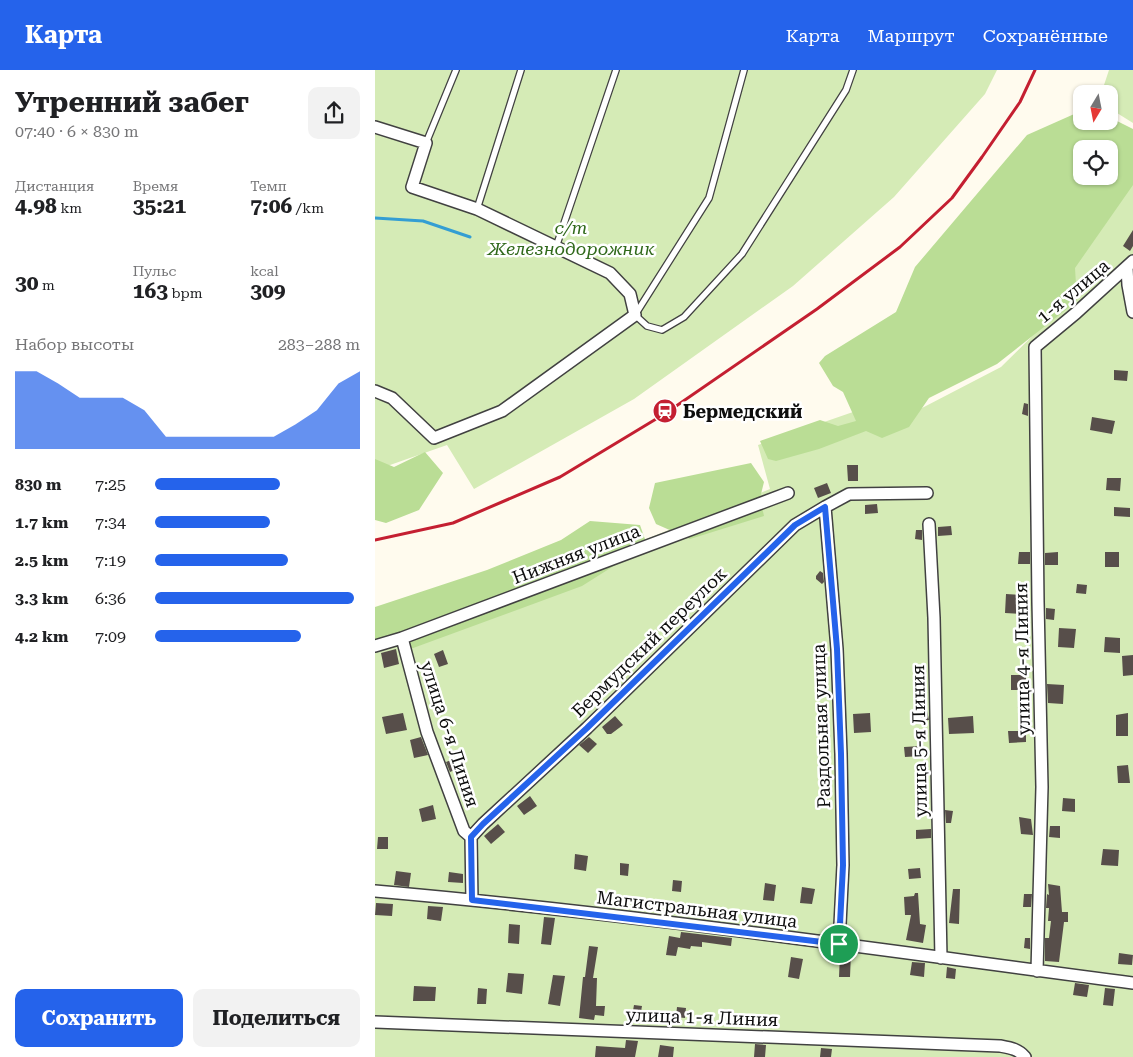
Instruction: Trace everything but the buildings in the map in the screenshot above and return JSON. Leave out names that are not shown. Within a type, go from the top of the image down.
[{"type":"street","points":[[375,127],[426,143],[412,187],[477,209],[610,273],[630,294],[635,315],[502,411],[434,438],[392,398],[375,391]]},
{"type":"street","points":[[1130,265],[1127,285],[1133,312]]},
{"type":"street","name":"1-я улица","points":[[1035,346],[1077,313],[1130,265]]},
{"type":"street","name":"улица 4-я Линия","points":[[1035,346],[1037,602],[1042,787],[1037,971]]},
{"type":"street","name":"Нижняя улица","points":[[375,646],[402,638],[788,492]]},
{"type":"street","name":"Бермудский переулок","points":[[471,837],[587,728],[795,525],[849,494],[927,493]]},
{"type":"street","name":"Раздольная улица","points":[[825,507],[837,649],[843,865],[839,944]]},
{"type":"street","name":"улица 5-я Линия","points":[[929,524],[934,618],[941,958]]},
{"type":"street","name":"улица 6-я Линия","points":[[402,638],[427,732],[464,831],[471,837]]},
{"type":"street","points":[[471,837],[472,900]]},
{"type":"street","name":"Магистральная улица","points":[[375,891],[472,900],[839,944],[1133,983]]},
{"type":"street","name":"улица 1-я Линия","points":[[375,1022],[1000,1046],[1013,1048],[1025,1057]]},
{"type":"lane","points":[[426,143],[456,70]]},
{"type":"lane","points":[[477,209],[521,70]]},
{"type":"lane","points":[[555,247],[616,70]]},
{"type":"lane","points":[[745,70],[709,198],[635,315],[647,326],[662,330],[684,317],[741,254],[846,90],[853,70]]},
{"type":"green space","name":"с/т Железнодорожник","points":[[375,70],[997,70],[985,94],[894,197],[793,286],[634,399],[474,489],[447,445],[390,465],[375,466]]},
{"type":"green space","points":[[1109,70],[1133,70],[1133,123],[1118,114],[1118,85],[1104,85]]},
{"type":"green space","points":[[1073,115],[1073,130],[1118,130],[1118,122],[1133,129],[1133,185],[1075,268],[1077,301],[997,364],[929,398],[909,427],[882,438],[866,431],[819,449],[776,461],[768,459],[760,441],[820,420],[838,426],[856,421],[843,392],[833,386],[819,363],[825,356],[896,312],[915,267],[1027,135]]},
{"type":"green space","points":[[1133,160],[1133,1057],[375,1057],[375,637],[404,637],[770,489],[758,445],[853,412],[897,421],[1001,367],[1078,291],[1055,269],[1115,185],[1118,185],[1118,181]]},
{"type":"green space","points":[[425,452],[443,473],[419,510],[386,523],[375,520],[375,459],[394,467]]},
{"type":"green space","points":[[751,463],[764,482],[760,498],[764,516],[690,539],[656,524],[649,508],[655,483]]},
{"type":"green space","points":[[590,521],[640,525],[647,545],[582,586],[405,651],[398,641],[375,644],[375,607],[487,570],[561,540]]},
{"type":"waterway","points":[[375,218],[423,221],[470,237]]},
{"type":"railway","points":[[375,540],[453,523],[560,477],[666,413],[817,309],[900,247],[952,198],[1020,102],[1035,70]]},
{"type":"place","name":"Бермедский","points":[[665,411]]},
{"type":"route","points":[[825,507],[837,649],[841,754],[843,865],[839,944],[472,900],[471,837],[587,728],[795,525],[825,507]]}]
